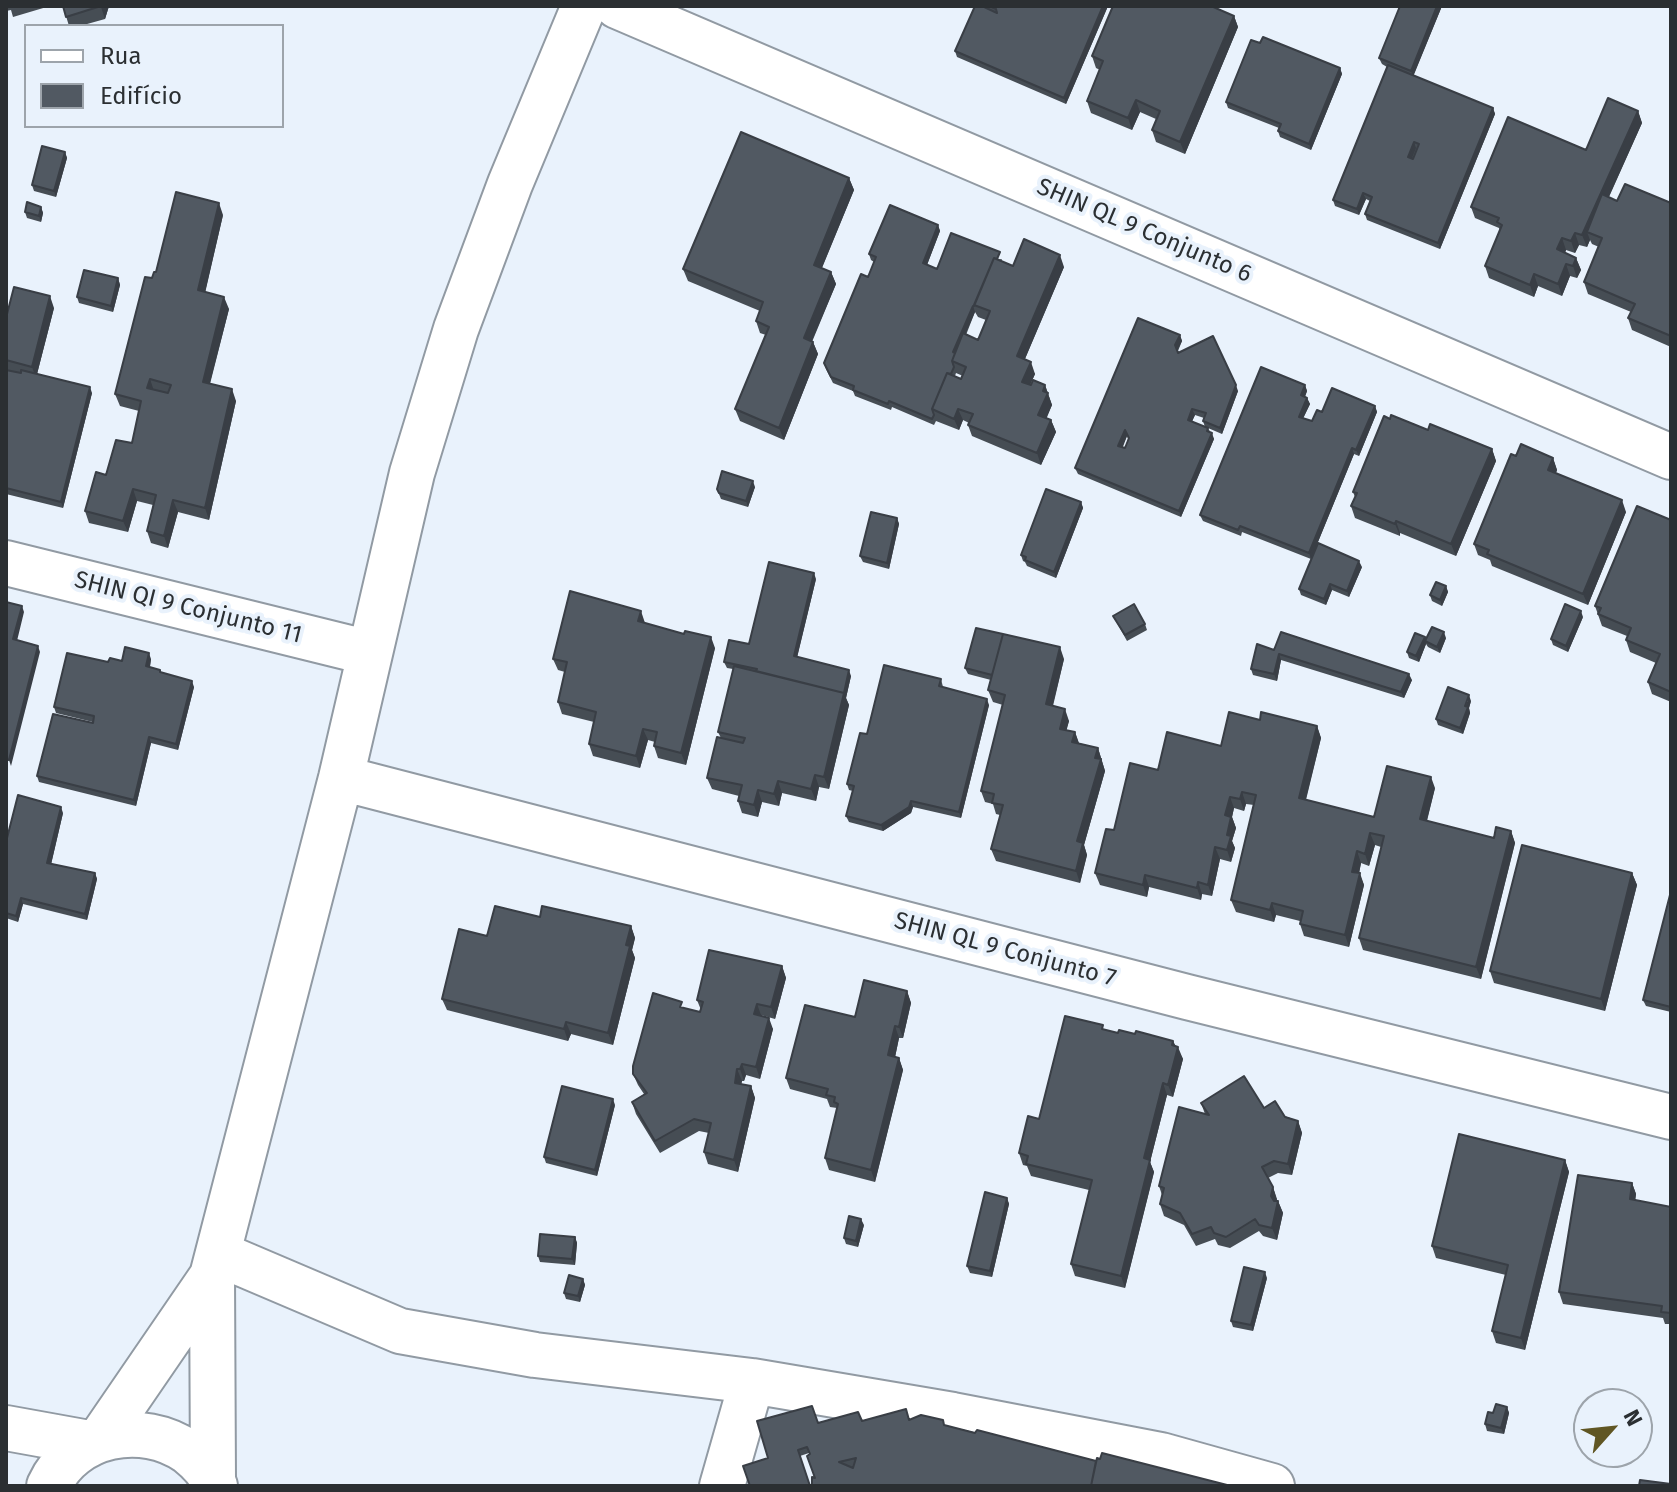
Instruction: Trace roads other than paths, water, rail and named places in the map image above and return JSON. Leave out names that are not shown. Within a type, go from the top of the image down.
[{"type":"street","points":[[214,1483],[215,1265],[341,778],[412,473],[456,329],[510,184],[584,6]]},
{"type":"street","name":"SHIN QL 9 Conjunto 6","points":[[617,6],[1671,457]]},
{"type":"street","name":"SHIN QI 9 Conjunto 11","points":[[6,563],[370,653]]},
{"type":"street","name":"SHIN QL 9 Conjunto 7","points":[[341,778],[1187,997],[1671,1117]]},
{"type":"street","points":[[215,1265],[400,1331],[535,1355],[752,1381],[953,1415],[1146,1452],[1272,1486]]},
{"type":"street","points":[[49,1486],[56,1471],[95,1441],[215,1265]]},
{"type":"street","points":[[722,1486],[752,1381]]},
{"type":"street","points":[[6,1428],[95,1441],[126,1433],[151,1435],[176,1444],[197,1459],[214,1483]]}]
